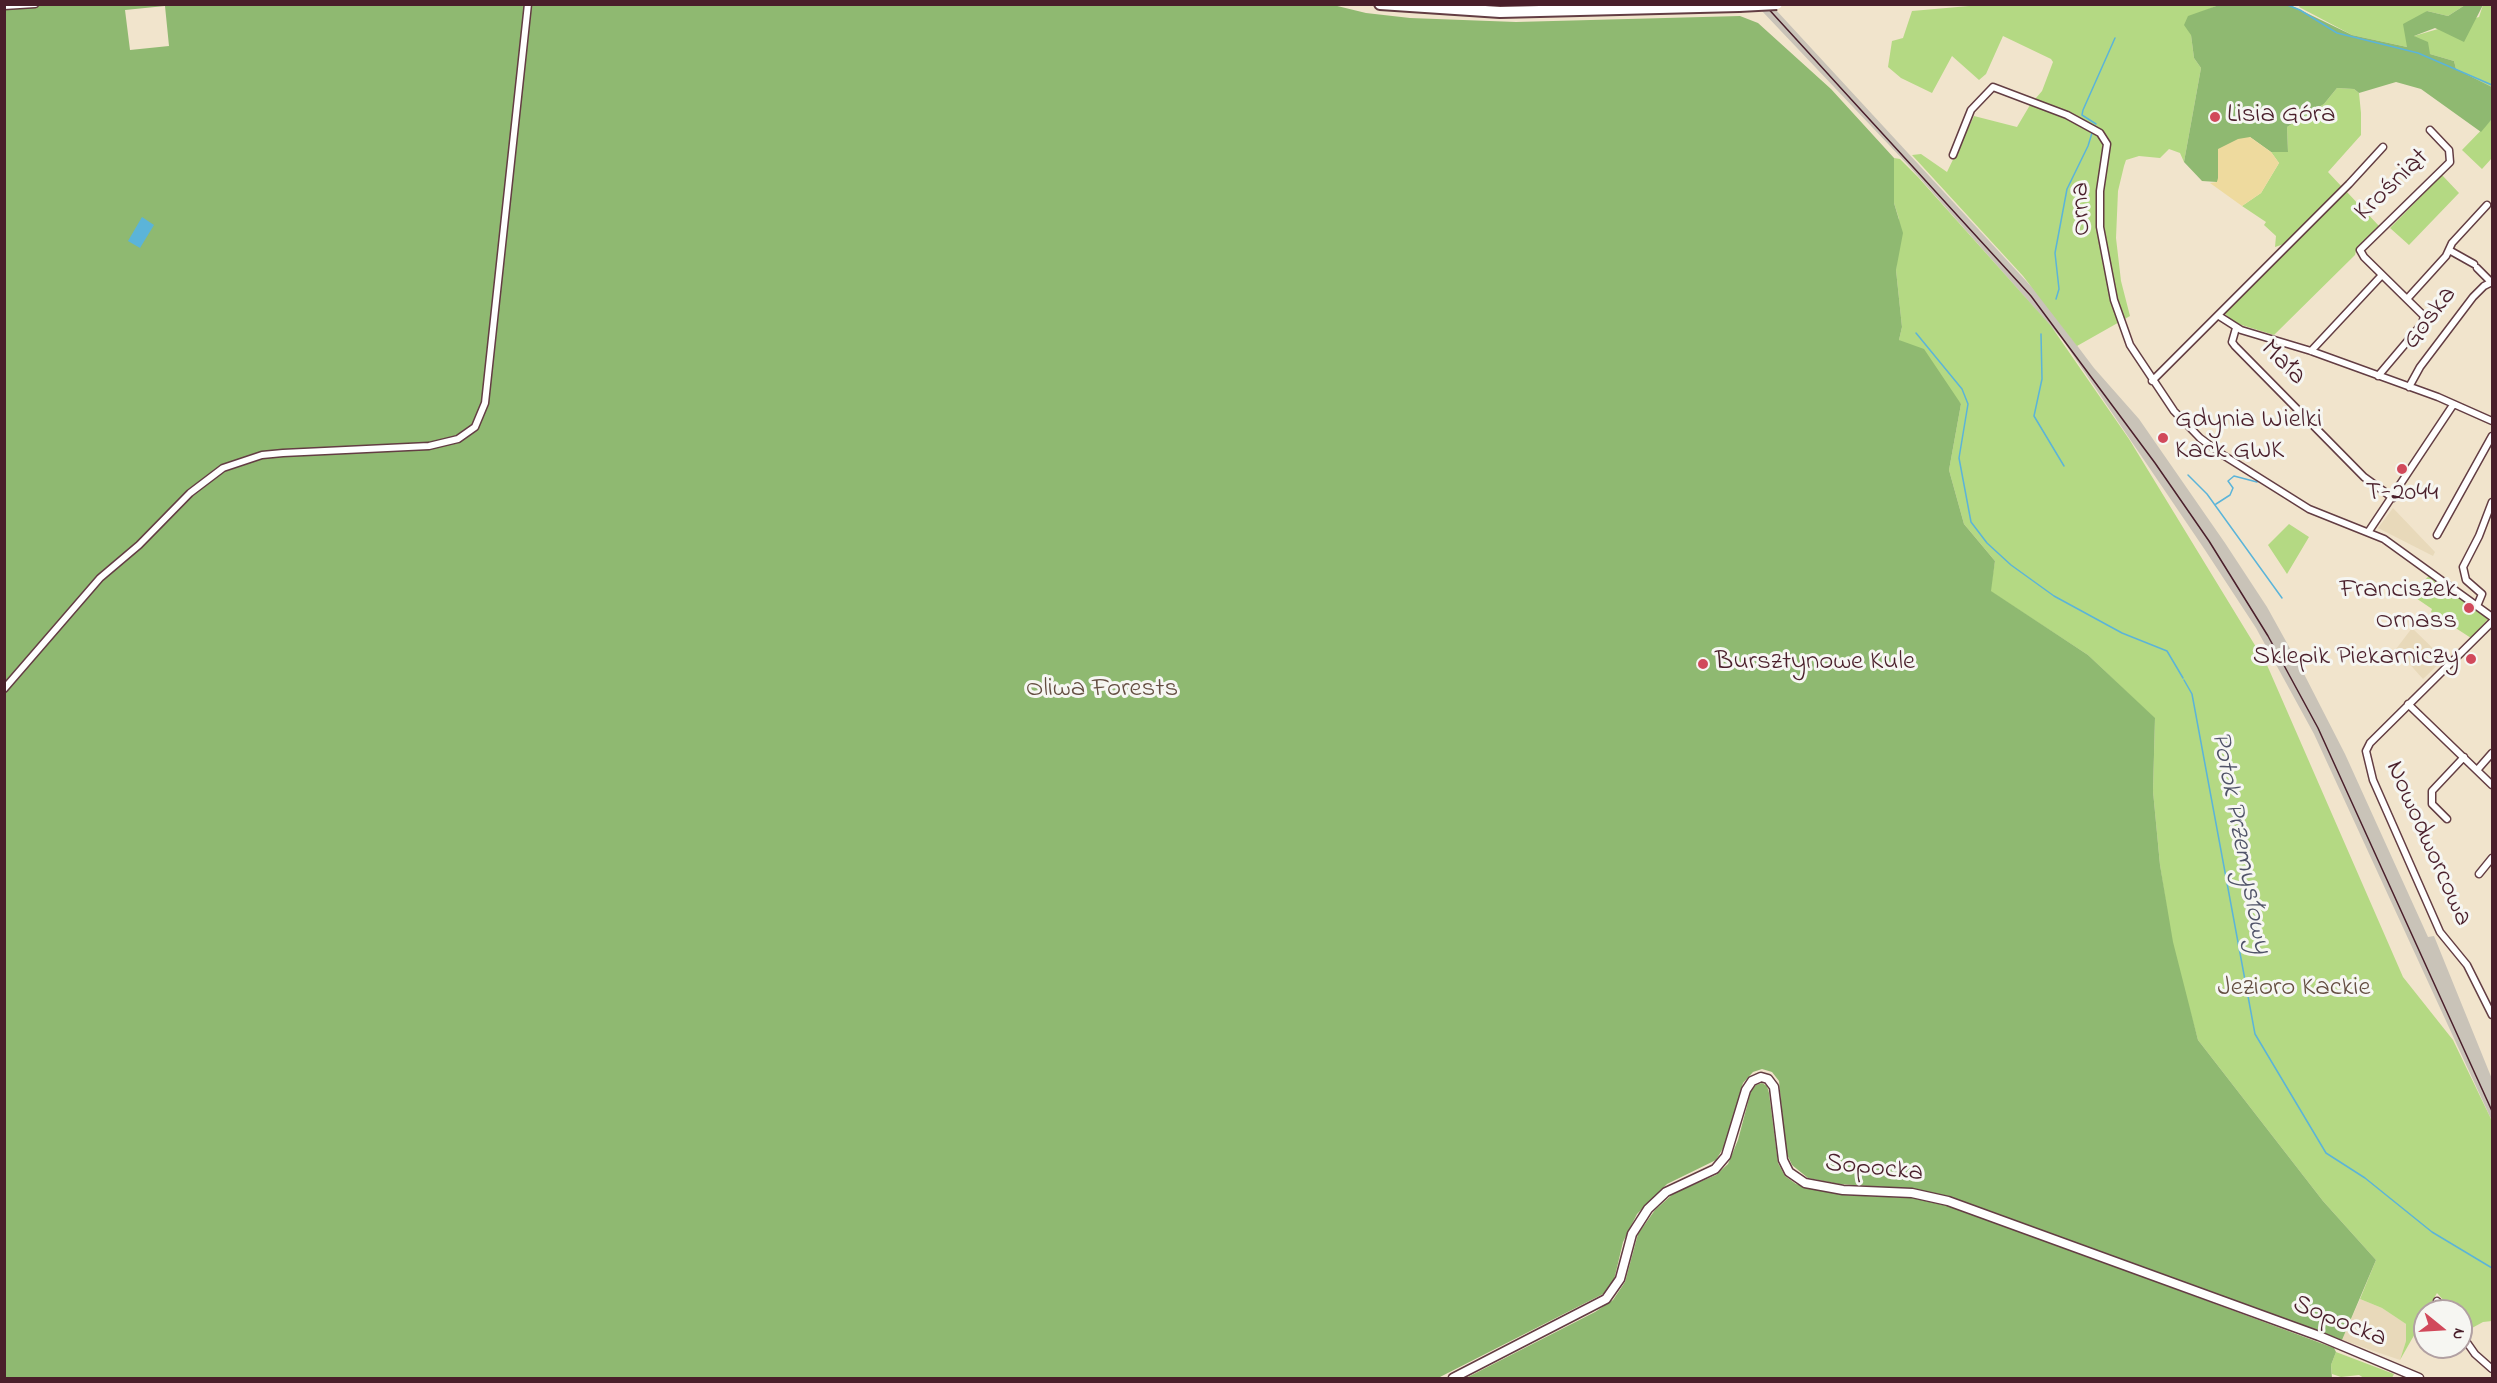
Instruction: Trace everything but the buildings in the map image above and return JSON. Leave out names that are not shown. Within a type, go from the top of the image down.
[{"type":"highway","points":[[1380,4],[1500,12],[1777,4]]},
{"type":"main road","name":"Sopocka","points":[[1453,1378],[1606,1299],[1620,1279],[1632,1234],[1648,1209],[1666,1192],[1714,1169],[1726,1156],[1746,1090],[1752,1081],[1761,1077],[1768,1079],[1774,1087],[1783,1160],[1789,1172],[1800,1180],[1836,1189],[1912,1193],[1948,1201],[2319,1336],[2419,1378]]},
{"type":"street","points":[[4,6],[34,4]]},
{"type":"street","points":[[4,689],[100,578],[139,545],[190,493],[223,468],[262,455],[429,446],[458,439],[476,427],[485,403],[528,4]]},
{"type":"street","name":"Orna","points":[[1953,154],[1971,110],[1993,87],[2082,122],[2104,136],[2107,144],[2100,191],[2100,227],[2114,300],[2130,345],[2152,381]]},
{"type":"street","name":"Krośniąt","points":[[2382,275],[2361,254],[2362,246],[2447,165],[2451,158],[2449,150],[2430,130]]},
{"type":"street","points":[[2383,147],[2152,381],[2188,426],[2223,455],[2309,509],[2336,522],[2369,531],[2392,544],[2493,617]]},
{"type":"street","points":[[2407,299],[2487,205]]},
{"type":"street","name":"Goska","points":[[2409,387],[2420,367],[2473,297],[2492,282],[2475,266],[2449,249]]},
{"type":"street","points":[[2311,351],[2382,275],[2421,312],[2424,320],[2378,376]]},
{"type":"street","points":[[2219,315],[2236,328],[2311,351],[2493,421]]},
{"type":"street","name":"Mała","points":[[2236,328],[2232,342],[2235,346],[2364,477],[2392,498]]},
{"type":"street","points":[[2369,531],[2429,437],[2453,405]]},
{"type":"street","points":[[2437,535],[2493,436]]},
{"type":"street","points":[[2477,606],[2482,594],[2466,580],[2463,567],[2480,536],[2493,502]]},
{"type":"street","name":"Nowodworcowa","points":[[2493,622],[2444,673],[2408,704],[2370,743],[2366,751],[2373,780],[2440,932],[2467,965],[2493,1015]]},
{"type":"street","points":[[2408,704],[2493,785]]},
{"type":"street","points":[[2478,769],[2493,753]]},
{"type":"street","points":[[2447,819],[2432,804],[2432,791],[2464,757]]},
{"type":"street","points":[[2479,874],[2493,858]]},
{"type":"street","points":[[2473,1351],[2493,1369]]},
{"type":"shaded area","points":[[1761,10],[1776,10],[2039,295],[2094,368],[2139,419],[2225,543],[2267,607],[2303,672],[2345,754],[2428,937],[2434,936],[2492,1079],[2492,1121],[2314,734],[2256,628],[2205,550],[2062,339],[1909,166]]},
{"type":"shaded area","points":[[2393,508],[2435,552],[2433,556],[2378,528]]},
{"type":"shaded area","points":[[2412,628],[2444,659],[2423,679],[2396,649]]},
{"type":"shaded area","points":[[2360,1299],[2382,1308],[2406,1324],[2406,1341],[2400,1360],[2342,1340]]},
{"type":"green space","name":"Oliwa Forests","points":[[1329,4],[1366,13],[1410,18],[1516,22],[1740,16],[1758,23],[1831,89],[1894,158],[1894,203],[1903,233],[1896,270],[1902,327],[1899,340],[1924,349],[1961,404],[1949,470],[1964,524],[1995,561],[1991,591],[2088,655],[2155,718],[2153,791],[2160,865],[2173,942],[2198,1040],[2323,1201],[2376,1260],[2342,1340],[1950,1197],[1913,1189],[1839,1184],[1808,1178],[1792,1165],[1786,1152],[1779,1081],[1772,1072],[1762,1069],[1753,1072],[1743,1083],[1728,1140],[1716,1160],[1667,1184],[1637,1214],[1623,1242],[1614,1280],[1603,1294],[1438,1378],[5,1378],[5,5]],"holes":[[[165,6],[169,46],[130,50],[125,10]]]},
{"type":"green space","points":[[1992,4],[2219,5],[2199,13],[2191,35],[2194,58],[2201,68],[2184,162],[2180,153],[2169,149],[2160,158],[2139,156],[2126,160],[2124,166],[2118,191],[2116,238],[2121,281],[2130,316],[2077,346],[2023,276],[1912,155],[1921,154],[1947,172],[1974,116],[2017,127],[2030,105],[2042,91],[2053,62],[2051,59],[2003,36],[1986,74],[1979,80],[1952,56],[1932,93],[1901,78],[1888,67],[1892,41],[1903,38],[1912,11]]},
{"type":"green space","points":[[2301,4],[2465,5],[2448,16],[2427,11],[2407,47],[2352,35],[2299,7]]},
{"type":"green space","points":[[2219,5],[2290,5],[2352,35],[2407,47],[2403,24],[2427,11],[2448,16],[2465,5],[2483,5],[2464,42],[2435,28],[2414,36],[2428,42],[2430,54],[2454,61],[2456,69],[2492,87],[2492,119],[2481,132],[2421,89],[2396,82],[2359,93],[2354,89],[2337,88],[2324,104],[2287,127],[2288,152],[2271,152],[2250,137],[2217,182],[2202,181],[2184,162],[2201,68],[2194,58],[2191,35],[2184,25],[2188,16]]},
{"type":"green space","points":[[2483,5],[2492,5],[2492,87],[2456,69],[2454,61],[2430,54],[2414,36],[2479,17]]},
{"type":"green space","points":[[2337,88],[2354,89],[2359,93],[2361,113],[2361,135],[2328,172],[2342,187],[2284,244],[2275,247],[2276,236],[2264,225],[2266,222],[2242,206],[2261,193],[2279,163],[2271,152],[2288,152],[2287,127],[2324,104]]},
{"type":"green space","points":[[2492,119],[2492,158],[2482,169],[2462,150]]},
{"type":"green space","name":"Jezioro Kackie","points":[[1894,158],[1900,159],[1918,177],[2051,326],[2129,439],[2267,665],[2403,977],[2453,1040],[2492,1121],[2492,1321],[2483,1322],[2473,1327],[2473,1299],[2442,1299],[2437,1293],[2434,1299],[2413,1299],[2413,1337],[2400,1360],[2406,1341],[2406,1324],[2382,1308],[2360,1299],[2376,1260],[2323,1201],[2198,1040],[2173,950],[2160,865],[2153,791],[2155,719],[2088,655],[1990,591],[1995,561],[1964,524],[1949,470],[1961,404],[1899,340],[1902,327],[1896,270],[1899,219],[1894,203]]},
{"type":"green space","points":[[2442,175],[2459,193],[2409,245],[2390,228]]},
{"type":"green space","points":[[2346,191],[2379,226],[2357,247],[2355,255],[2274,335],[2235,323],[2225,314],[2236,300]]},
{"type":"green space","points":[[2289,524],[2309,537],[2287,574],[2268,545]]},
{"type":"green space","points":[[2430,575],[2488,619],[2471,638],[2431,612],[2432,609],[2410,594]]},
{"type":"green space","points":[[1762,1083],[1767,1086],[1769,1093],[1778,1163],[1785,1176],[1796,1184],[1842,1195],[1912,1198],[1957,1208],[2334,1348],[2336,1352],[2331,1365],[2332,1378],[1466,1378],[1595,1312],[1613,1300],[1625,1282],[1638,1234],[1655,1210],[1674,1193],[1716,1175],[1728,1164],[1738,1140],[1751,1091],[1756,1085]]},
{"type":"green space","points":[[2336,1352],[2394,1374],[2392,1378],[2364,1378],[2359,1375],[2341,1377],[2332,1374],[2331,1365]]},
{"type":"sand","points":[[2250,137],[2271,152],[2279,163],[2261,193],[2242,206],[2210,183],[2217,182],[2218,178],[2218,149],[2238,139]]},
{"type":"water","points":[[142,217],[154,225],[140,248],[128,241]]},
{"type":"waterway","points":[[2285,4],[2300,10],[2337,33],[2418,53],[2492,85]]},
{"type":"waterway","points":[[2096,124],[2082,115],[2083,110],[2115,38]]},
{"type":"waterway","points":[[2056,299],[2059,289],[2055,253],[2067,189],[2092,133]]},
{"type":"waterway","name":"Potok Przemysłowy","points":[[1916,333],[1962,389],[1968,404],[1959,458],[1971,522],[1987,543],[2011,565],[2054,596],[2122,633],[2167,651],[2183,678]]},
{"type":"waterway","points":[[2041,334],[2042,379],[2034,416],[2064,466]]},
{"type":"waterway","points":[[2188,475],[2207,494],[2282,598]]},
{"type":"waterway","points":[[2216,504],[2230,495],[2233,488],[2228,481],[2234,476],[2257,482]]},
{"type":"waterway","name":"Potok Przemysłowy","points":[[2184,680],[2192,694],[2255,1034],[2326,1153],[2365,1178],[2432,1232],[2492,1268]]},
{"type":"railway","points":[[1764,4],[2031,296],[2155,463],[2209,541],[2268,636],[2318,728],[2492,1111]]},
{"type":"place","name":"Lisia Góra","points":[[2215,117]]},
{"type":"place","name":"Gdynia Wielki Kack GWK","points":[[2163,438]]},
{"type":"place","name":"T-2044","points":[[2402,469]]},
{"type":"place","name":"Franciszek Ornass","points":[[2469,608]]},
{"type":"place","name":"Sklepik Piekarniczy","points":[[2471,659]]},
{"type":"place","name":"Bursztynowe Kule","points":[[1703,664]]}]
